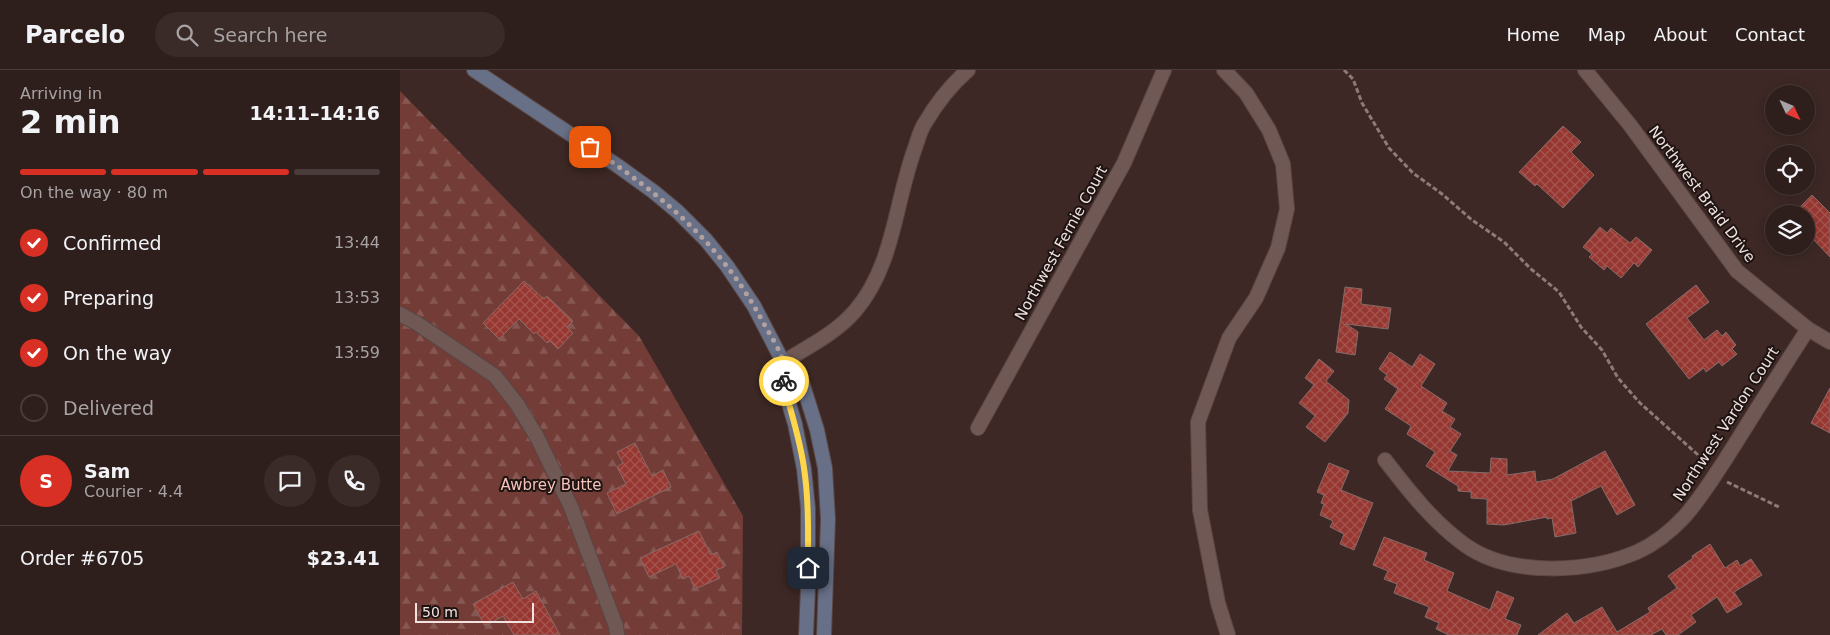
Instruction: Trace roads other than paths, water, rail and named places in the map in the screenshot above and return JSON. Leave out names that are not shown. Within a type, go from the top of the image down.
[{"type":"main road","points":[[474,70],[618,166],[678,212],[706,240],[727,266],[754,306],[783,362],[802,382],[825,468],[828,519],[824,635]]},
{"type":"main road","points":[[783,362],[784,387],[795,424],[808,508],[806,635]]},
{"type":"street","points":[[783,362],[836,329],[855,312],[868,293],[879,272],[892,234],[908,166],[924,124],[955,81],[968,70]]},
{"type":"street","name":"Northwest Fernie Court","points":[[978,428],[1124,164],[1164,70]]},
{"type":"street","points":[[1224,70],[1246,93],[1269,130],[1283,164],[1286,209],[1278,248],[1256,298],[1229,338],[1198,422],[1200,510],[1218,603],[1228,635]]},
{"type":"street","name":"Northwest Braid Drive","points":[[1585,70],[1630,125],[1737,272],[1808,329],[1830,342]]},
{"type":"street","points":[[400,314],[495,376],[517,404],[537,437],[571,507],[616,626],[617,635]]},
{"type":"street","name":"Northwest Vardon Court","points":[[1385,460],[1425,510],[1466,546],[1484,555],[1509,564],[1541,568],[1605,562],[1637,552],[1664,535],[1685,515],[1714,477],[1808,329]]},
{"type":"park label","name":"Awbrey Butte","points":[[551,485]]}]
